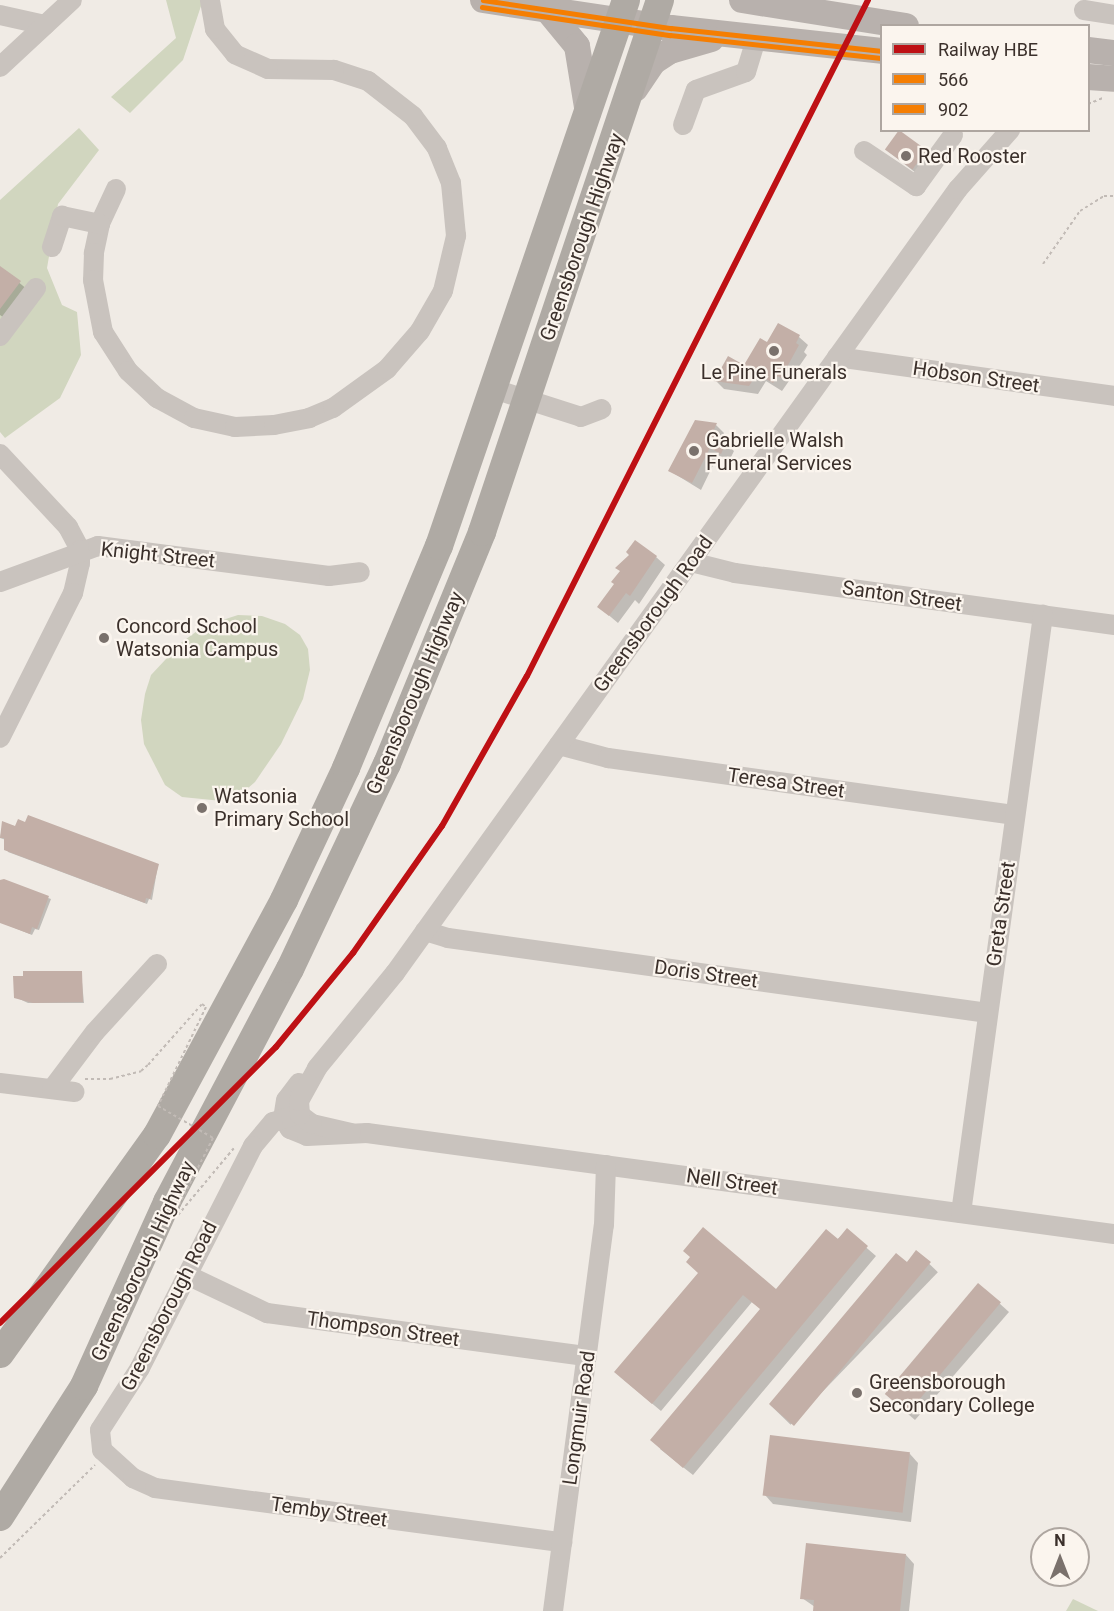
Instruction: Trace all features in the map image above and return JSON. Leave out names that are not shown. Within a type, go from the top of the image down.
[{"type":"highway","name":"Greensborough Highway","points":[[0,1354],[158,1135],[284,900],[404,634],[494,389],[623,11]]},
{"type":"highway","name":"Greensborough Highway","points":[[0,1517],[84,1386],[167,1202],[325,899],[423,680],[482,532],[656,13]]},
{"type":"main road","points":[[483,0],[549,12],[656,13],[748,35],[880,51]]},
{"type":"main road","points":[[745,0],[894,24]]},
{"type":"main road","points":[[549,12],[577,46],[589,116]]},
{"type":"main road","points":[[627,103],[644,73],[670,51],[748,35]]},
{"type":"main road","points":[[1090,50],[1114,53]]},
{"type":"main road","points":[[1090,77],[1114,79]]},
{"type":"street","points":[[0,67],[72,0]]},
{"type":"street","points":[[116,189],[100,224],[93,280],[96,308],[110,347],[157,398],[194,418],[227,426],[274,425],[309,418],[356,395],[407,347],[443,291],[455,246],[455,206],[445,165],[419,124],[391,96],[368,81],[334,70],[268,69],[235,54],[215,29],[210,0]]},
{"type":"street","points":[[1083,12],[1114,15]]},
{"type":"street","points":[[0,15],[45,25]]},
{"type":"street","points":[[684,125],[696,90],[711,82],[746,72],[748,35]]},
{"type":"street","name":"Greensborough Road","points":[[106,1455],[99,1439],[100,1430],[140,1368],[187,1275],[241,1152],[290,1119],[317,1068],[425,931],[983,156],[995,132]]},
{"type":"street","name":"Greensborough Road","points":[[983,156],[1008,132]]},
{"type":"street","points":[[864,151],[916,186],[953,135]]},
{"type":"street","points":[[52,247],[62,216],[100,224]]},
{"type":"street","points":[[0,336],[36,288]]},
{"type":"street","name":"Hobson Street","points":[[837,357],[1114,396]]},
{"type":"street","points":[[494,389],[580,417],[602,409]]},
{"type":"street","name":"Knight Street","points":[[0,454],[68,527],[80,550],[106,546],[329,576],[360,572]]},
{"type":"street","points":[[0,582],[80,550],[80,570],[73,593],[0,738]]},
{"type":"street","name":"Santon Street","points":[[691,562],[735,573],[1114,625]]},
{"type":"street","name":"Greta Street","points":[[961,1213],[1043,615]]},
{"type":"street","name":"Teresa Street","points":[[559,745],[608,758],[1015,815]]},
{"type":"street","name":"Doris Street","points":[[425,931],[448,938],[988,1013]]},
{"type":"street","points":[[52,1089],[95,1032],[157,964]]},
{"type":"street","points":[[0,1083],[52,1089],[77,1085]]},
{"type":"street","name":"Nell Street","points":[[290,1119],[351,1133],[1114,1234]]},
{"type":"street","name":"Longmuir Road","points":[[553,1611],[611,1166]]},
{"type":"street","name":"Thompson Street","points":[[187,1275],[267,1312],[587,1356]]},
{"type":"street","name":"Temby Street","points":[[106,1455],[133,1478],[155,1488],[562,1542]]},
{"type":"path","points":[[1043,264],[1080,211],[1104,196],[1114,196]]},
{"type":"path","points":[[77,1085],[141,1071],[202,1004],[206,1007],[158,1106],[213,1138],[175,1213],[178,1215],[241,1152]]},
{"type":"path","points":[[0,1558],[106,1455]]},
{"type":"green space","points":[[166,0],[203,0],[183,60],[130,113],[111,97],[176,38]]},
{"type":"green space","points":[[79,128],[99,150],[58,204],[47,268],[62,305],[77,312],[81,355],[60,398],[5,438],[0,432],[0,200]]},
{"type":"green space","points":[[238,615],[262,616],[285,624],[300,635],[308,649],[310,670],[303,699],[281,744],[255,782],[240,795],[222,801],[182,797],[165,785],[144,744],[141,720],[145,694],[151,675],[182,642],[204,626]]},
{"type":"green space","points":[[1073,1599],[1098,1611],[1066,1611]]},
{"type":"building","points":[[898,132],[902,132],[927,150],[912,169],[885,149]]},
{"type":"building","points":[[0,266],[21,281],[0,309]]},
{"type":"building","name":"Le Pine Funerals","points":[[778,323],[800,335],[796,343],[799,345],[781,378],[778,376],[773,383],[757,374],[749,386],[714,381],[728,356],[744,365],[760,338],[767,342]]},
{"type":"building","name":"Gabrielle Walsh Funeral Services","points":[[695,420],[717,423],[712,434],[727,441],[721,454],[710,448],[692,483],[668,471]]},
{"type":"building","points":[[635,540],[657,556],[630,596],[626,593],[609,616],[597,607],[614,584],[611,582],[620,571],[615,568],[629,555],[626,552]]},
{"type":"building","points":[[28,815],[159,864],[150,899],[146,898],[145,903],[4,850],[4,838],[0,838],[2,821],[15,826],[18,819],[25,822]]},
{"type":"building","points":[[4,879],[49,896],[37,929],[32,927],[30,934],[0,923],[0,880]]},
{"type":"building","points":[[23,971],[82,971],[83,1002],[33,1003],[14,998],[13,976],[23,976]]},
{"type":"building","points":[[703,1227],[776,1289],[826,1229],[838,1239],[847,1228],[868,1246],[683,1468],[650,1440],[760,1309],[743,1295],[652,1404],[614,1372],[698,1273],[686,1262],[690,1257],[683,1251]]},
{"type":"building","points":[[916,1250],[931,1262],[794,1426],[769,1404],[896,1253],[907,1262]]},
{"type":"building","points":[[978,1283],[1001,1302],[908,1413],[885,1394]]},
{"type":"building","points":[[770,1435],[910,1452],[903,1513],[763,1496]]},
{"type":"building","points":[[806,1543],[906,1554],[900,1611],[813,1611],[814,1600],[800,1599]]},
{"type":"rail line","name":"HBE","points":[[0,1323],[276,1047],[353,953],[442,826],[527,676],[868,0]]},
{"type":"transit line","name":"566","points":[[483,0],[671,28],[880,51]]},
{"type":"transit line","name":"902","points":[[482,7],[670,35],[880,58]]},
{"type":"place","name":"Red Rooster","points":[[906,156]]},
{"type":"place","name":"Le Pine Funerals","points":[[774,351]]},
{"type":"place","name":"Gabrielle Walsh Funeral Services","points":[[694,451]]},
{"type":"place","name":"Concord School Watsonia Campus","points":[[104,638]]},
{"type":"place","name":"Watsonia Primary School","points":[[202,808]]},
{"type":"place","name":"Greensborough Secondary College","points":[[857,1393]]}]
